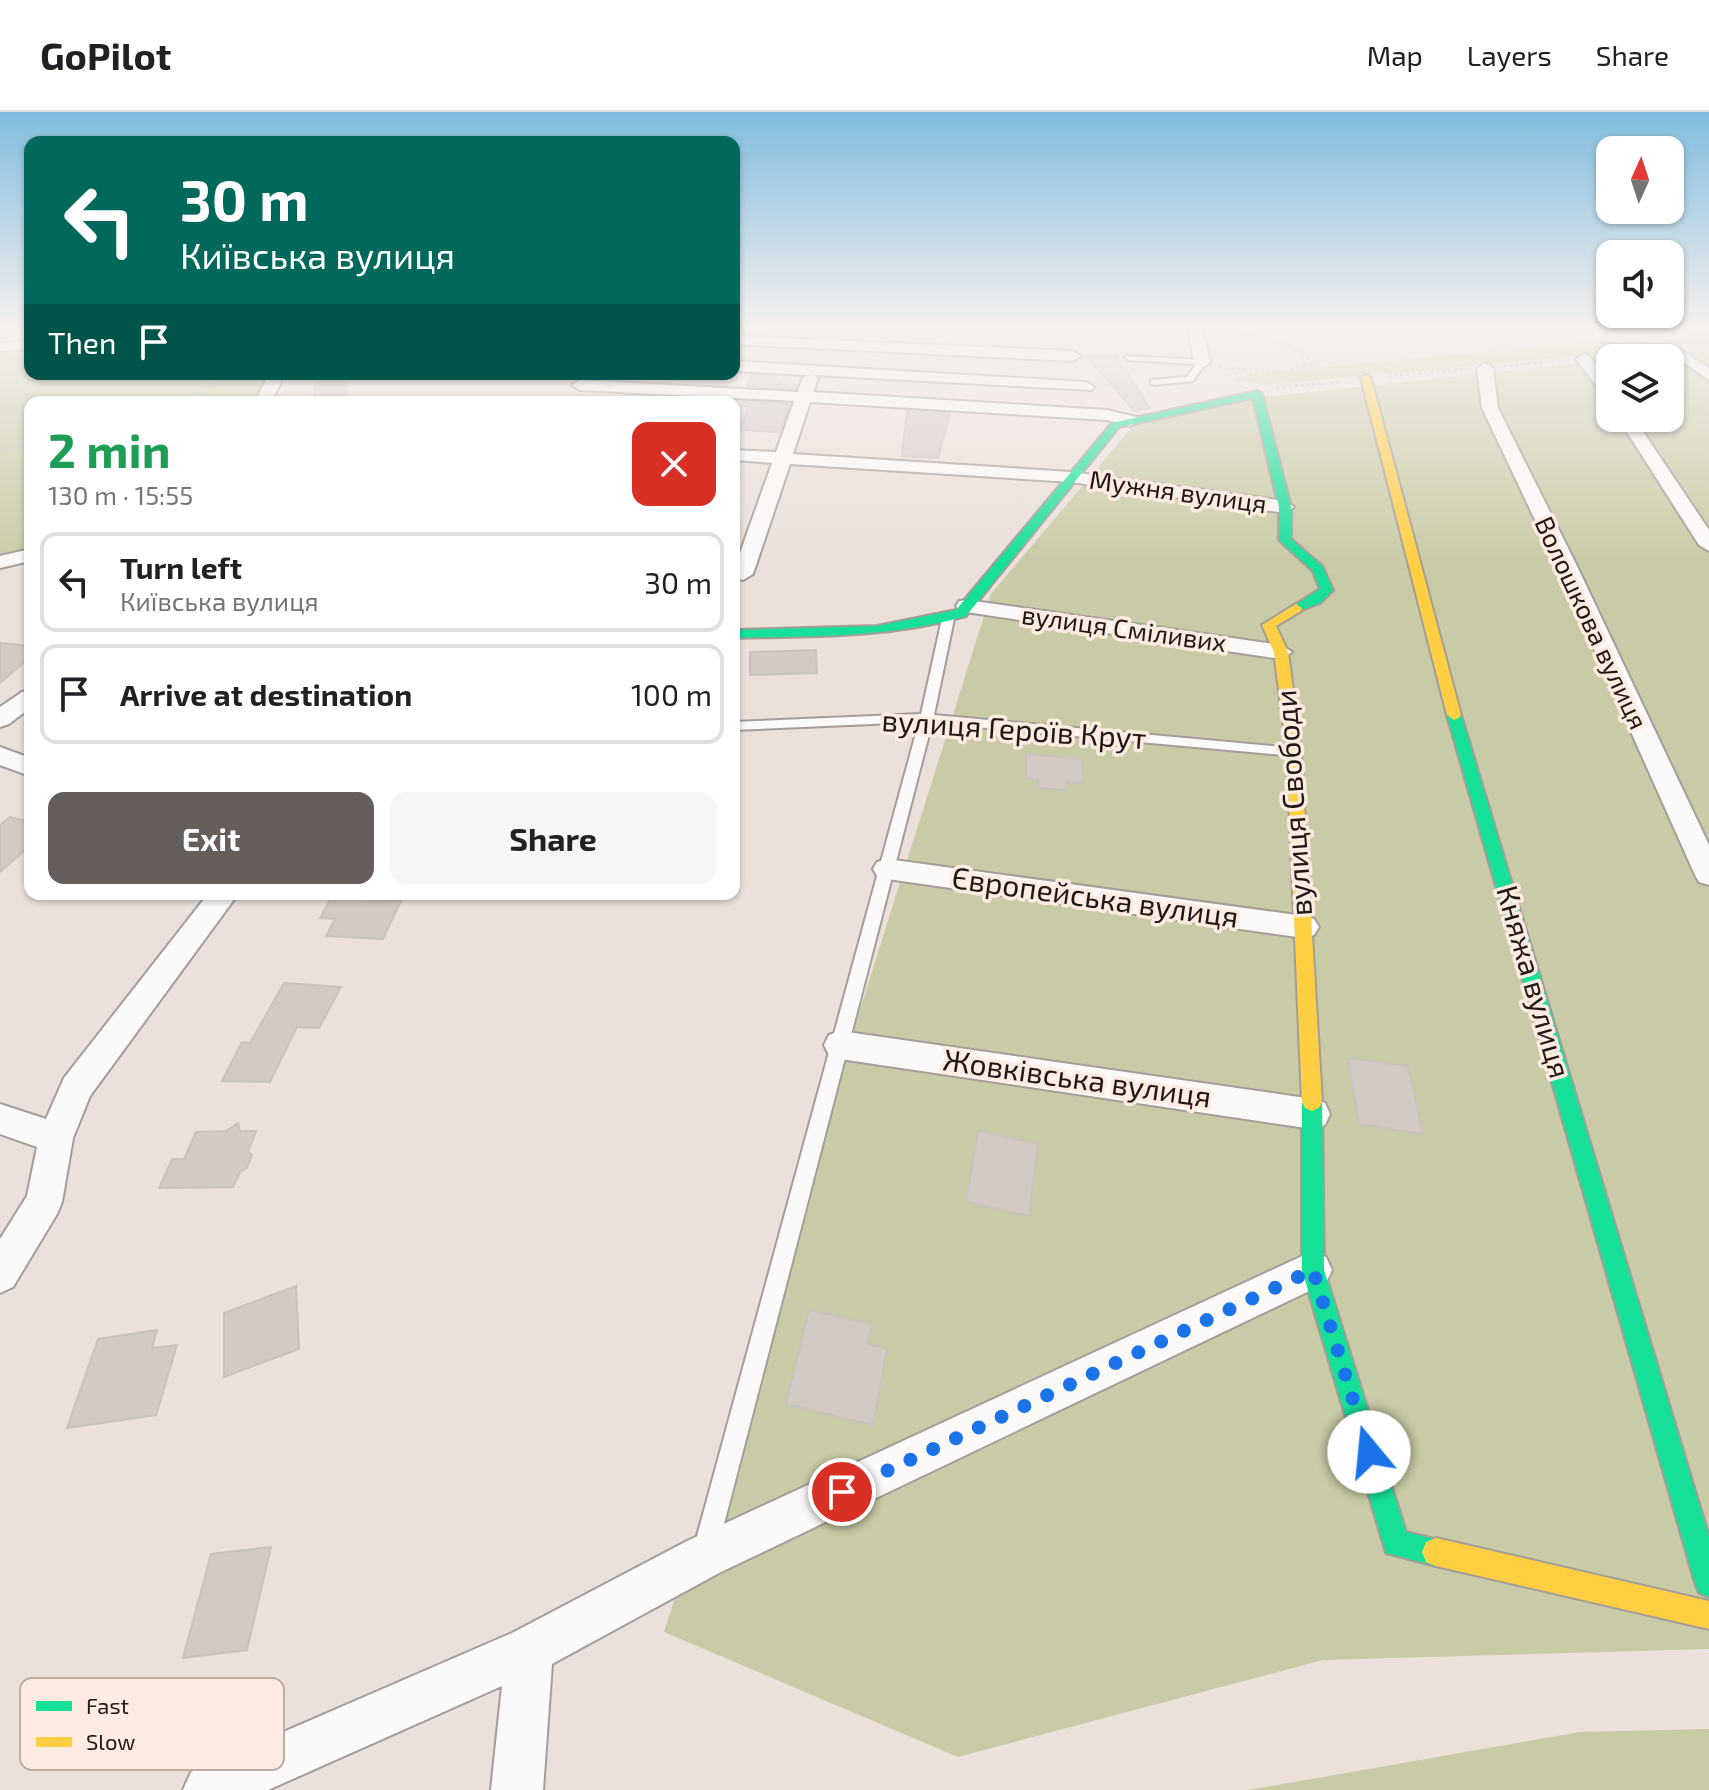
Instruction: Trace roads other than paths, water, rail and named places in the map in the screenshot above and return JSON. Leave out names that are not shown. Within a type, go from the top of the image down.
[{"type":"street","points":[[743,574],[801,405]]},
{"type":"street","points":[[953,405],[1091,413],[1130,421]]},
{"type":"street","name":"вулиця Свободи","points":[[1130,421],[1204,405]]},
{"type":"street","name":"вулиця Свободи","points":[[1260,405],[1285,507],[1285,540],[1318,569],[1327,590],[1320,599],[1284,611],[1269,625],[1281,652],[1294,752],[1313,1114],[1313,1270],[1396,1543],[1709,1615]]},
{"type":"street","name":"Княжа вулиця","points":[[1373,405],[1459,734],[1709,1583]]},
{"type":"street","name":"Волошкова вулиця","points":[[1490,405],[1709,875]]},
{"type":"street","points":[[740,634],[897,626],[958,612],[1108,432],[1116,425],[1130,421]]},
{"type":"street","points":[[1635,432],[1709,545]]},
{"type":"street","name":"Мужня вулиця","points":[[740,455],[1071,477],[1285,507]]},
{"type":"street","points":[[0,562],[24,556]]},
{"type":"street","name":"вулиця Сміливих","points":[[958,612],[1281,652]]},
{"type":"street","points":[[0,719],[24,701]]},
{"type":"street","points":[[0,755],[24,765]]},
{"type":"street","name":"Європейська вулиця","points":[[887,869],[1304,927]]},
{"type":"street","points":[[0,1274],[44,1202],[56,1138],[76,1088],[219,900]]},
{"type":"street","name":"Жовківська вулиця","points":[[840,1045],[1313,1114]]},
{"type":"street","points":[[0,1119],[56,1138]]},
{"type":"street","points":[[284,1757],[529,1650],[703,1557],[1313,1270]]},
{"type":"street","points":[[517,1790],[529,1650]]},
{"type":"street","points":[[209,1790],[255,1770]]},
{"type":"lane","points":[[703,1557],[958,612]]},
{"type":"lane","name":"вулиця Героїв Крут","points":[[740,726],[927,718],[1294,752]]}]
